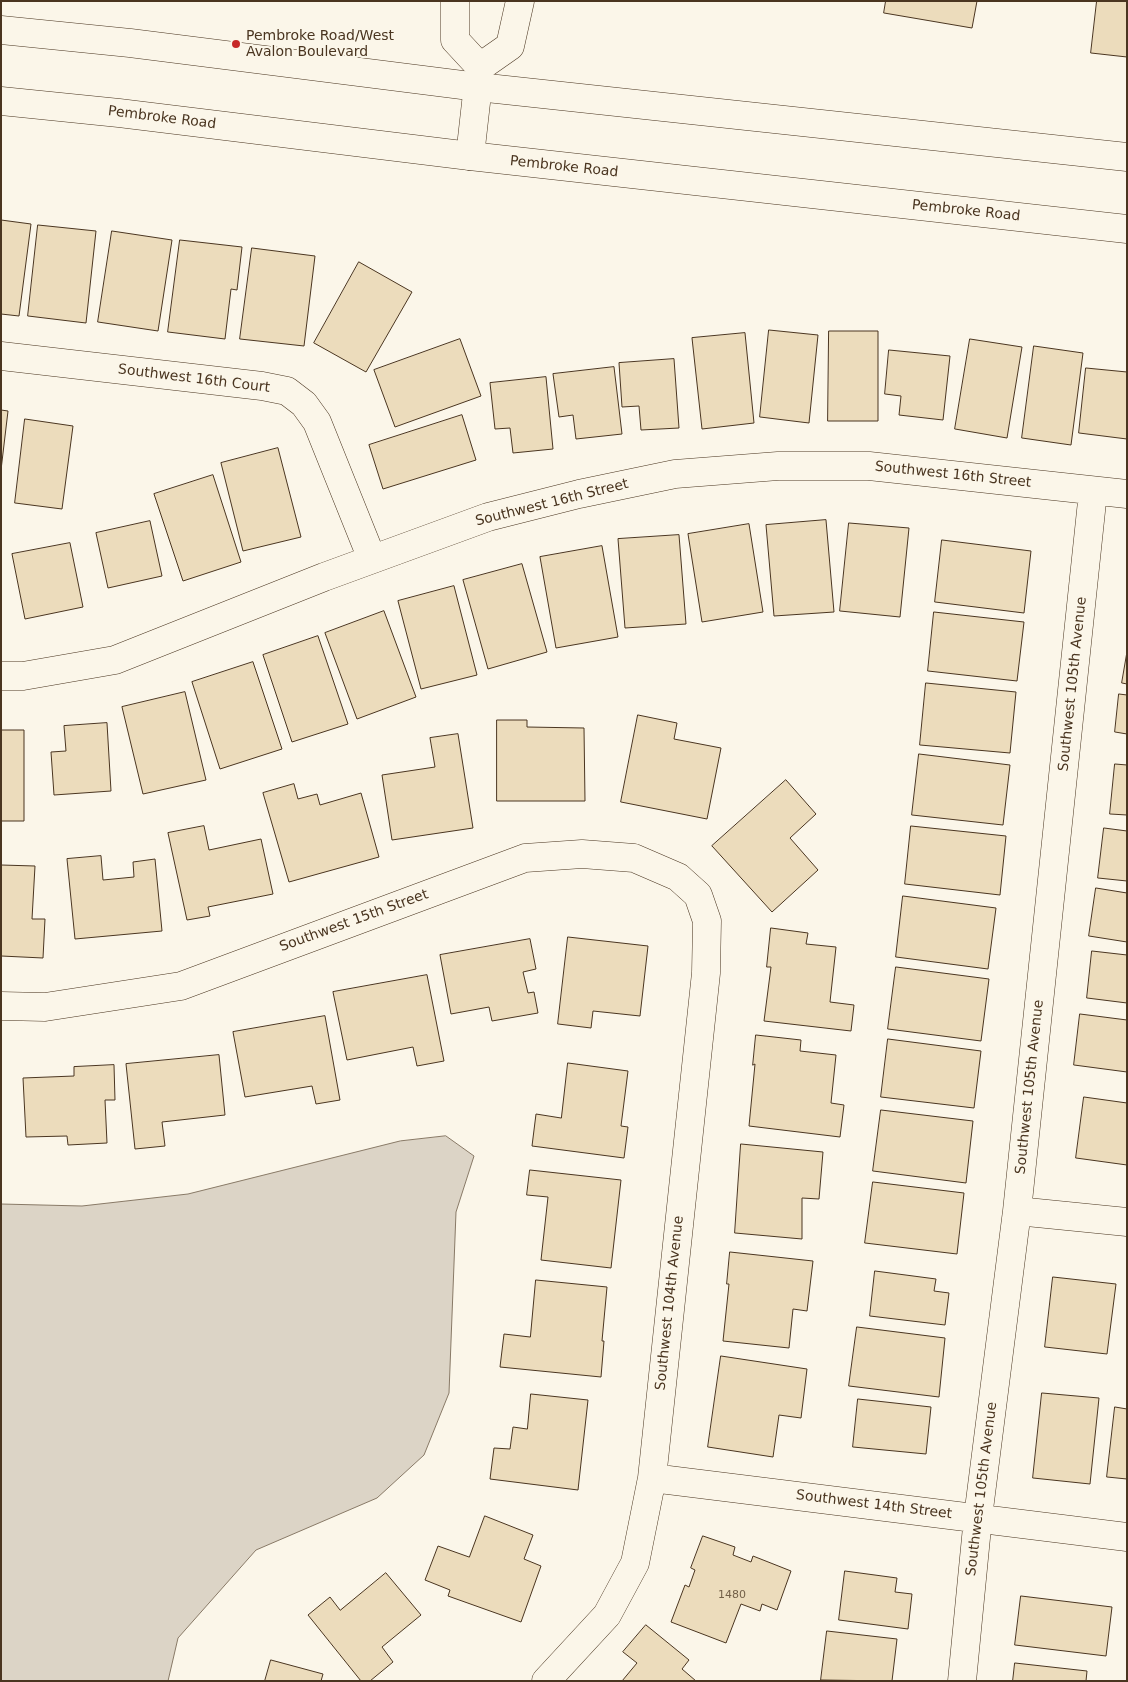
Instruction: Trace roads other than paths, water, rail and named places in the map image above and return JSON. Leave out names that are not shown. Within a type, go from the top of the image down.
[{"type":"street","points":[[455,1],[455,40],[479,77]]},
{"type":"street","points":[[470,156],[479,77],[510,46],[520,1]]},
{"type":"street","points":[[1,30],[479,77],[1127,157]]},
{"type":"street","name":"Pembroke Road","points":[[1,101],[119,113],[470,156],[1127,229]]},
{"type":"street","name":"Southwest 16th Court","points":[[1,356],[236,382],[287,392],[304,404],[317,422],[372,559]]},
{"type":"street","name":"Southwest 16th Street","points":[[1,676],[23,676],[115,660],[372,559],[488,517],[579,494],[675,474],[778,466],[869,466],[1093,492],[1127,494]]},
{"type":"street","name":"Southwest 105th Avenue","points":[[962,1681],[978,1517],[1017,1211],[1093,492]]},
{"type":"street","name":"Southwest 15th Street","points":[[1,1006],[45,1007],[181,986],[525,858],[582,854],[634,858],[678,877],[698,895]]},
{"type":"street","name":"Southwest 104th Avenue","points":[[546,1681],[607,1615],[635,1563],[652,1478],[706,973],[707,921],[698,895]]},
{"type":"street","points":[[1017,1211],[1127,1222]]},
{"type":"street","name":"Southwest 14th Street","points":[[652,1478],[1127,1537]]},
{"type":"place","name":"Pembroke Road/West Avalon Boulevard","points":[[236,44]]}]
